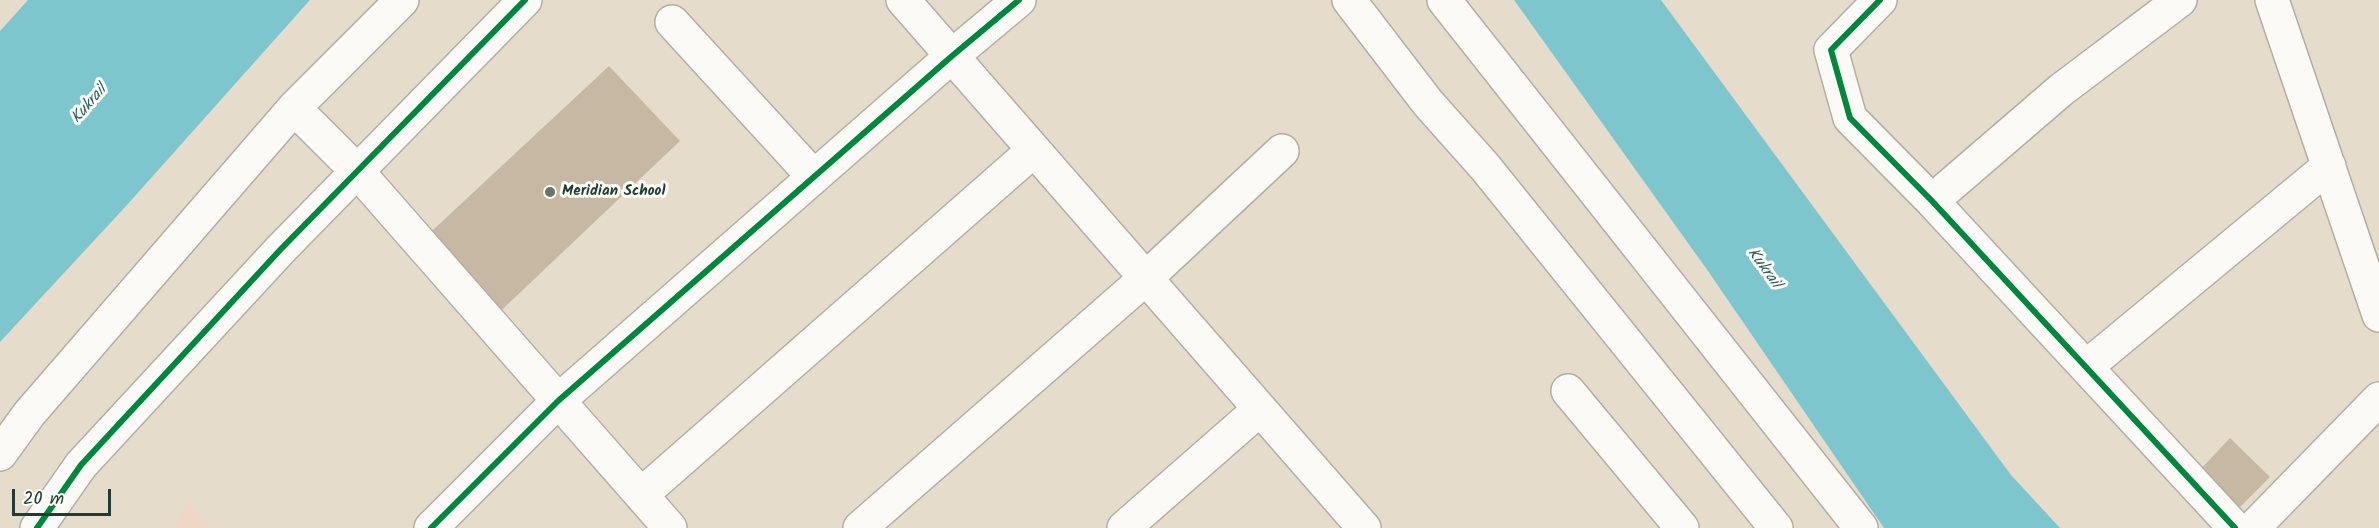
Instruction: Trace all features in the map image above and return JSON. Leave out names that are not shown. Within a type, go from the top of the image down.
[{"type":"street","points":[[0,454],[29,414],[294,108],[402,0]]},
{"type":"street","points":[[37,528],[81,465],[281,249],[525,0]]},
{"type":"street","points":[[903,0],[1364,528]]},
{"type":"street","points":[[431,528],[558,401],[1019,0]]},
{"type":"street","points":[[1349,0],[1428,104],[1485,167],[1776,528]]},
{"type":"street","points":[[1444,0],[1861,528]]},
{"type":"street","points":[[1880,0],[1831,50],[1850,118],[1932,201],[2235,528]]},
{"type":"street","points":[[1932,201],[2061,90],[2180,0]]},
{"type":"street","points":[[2272,0],[2379,315]]},
{"type":"street","points":[[672,22],[814,177]]},
{"type":"street","points":[[294,108],[357,171],[558,401],[656,518],[1034,150]]},
{"type":"street","points":[[861,528],[1146,278],[1282,151]]},
{"type":"street","points":[[2086,367],[2329,166]]},
{"type":"street","points":[[1568,391],[1682,528]]},
{"type":"street","points":[[2253,528],[2379,399]]},
{"type":"street","points":[[1124,528],[1260,410]]},
{"type":"shaded area","points":[[189,503],[211,528],[172,528]]},
{"type":"water","name":"Kukrail","points":[[28,0],[310,0],[127,205],[0,342],[0,31]]},
{"type":"water","name":"Kukrail","points":[[1514,0],[1661,0],[2011,475],[2060,528],[1884,528],[1708,271]]},
{"type":"building","name":"Meridian School","points":[[609,66],[680,141],[489,322],[419,243]]},
{"type":"building","points":[[2230,438],[2270,477],[2236,511],[2197,473]]},
{"type":"cycle path","points":[[37,528],[81,465],[281,249],[525,0]]},
{"type":"cycle path","points":[[431,528],[558,401],[1019,0]]},
{"type":"cycle path","points":[[1880,0],[1831,50],[1850,118],[1932,201],[2235,528]]},
{"type":"place","name":"Meridian School","points":[[550,192]]}]
